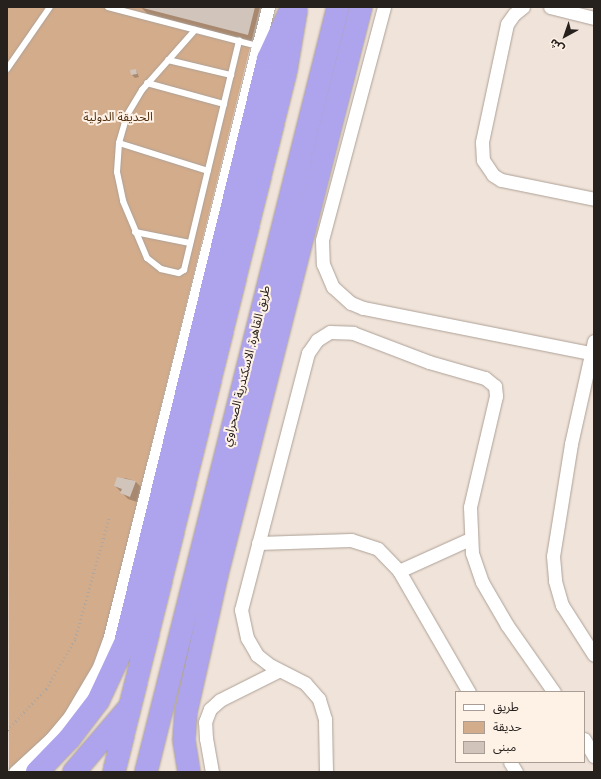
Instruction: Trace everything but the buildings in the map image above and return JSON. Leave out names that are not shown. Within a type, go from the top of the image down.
[{"type":"highway","points":[[37,772],[69,739],[98,701],[125,643],[268,59],[292,7]]},
{"type":"highway","points":[[114,772],[286,70],[297,7]]},
{"type":"highway","name":"طريق القاهرة, الاسكندرية الصحراوي","points":[[146,772],[338,7]]},
{"type":"highway","points":[[189,772],[184,740],[186,712],[217,574],[361,7]]},
{"type":"highway","points":[[74,772],[131,705]]},
{"type":"highway","points":[[157,725],[159,772]]},
{"type":"street","points":[[15,772],[51,739],[70,716],[99,666],[109,640],[268,7]]},
{"type":"street","points":[[384,7],[322,240],[323,264],[333,287],[351,303],[363,308],[592,347],[571,444],[553,556],[555,580],[562,605],[594,655]]},
{"type":"street","points":[[523,7],[510,18],[505,30],[482,142],[483,160],[487,168],[501,180],[594,199]]},
{"type":"street","points":[[550,7],[594,18]]},
{"type":"street","points":[[326,772],[325,719],[319,699],[305,683],[278,671],[264,661],[252,647],[242,620],[242,600],[308,352],[323,335],[338,331],[353,334],[429,362],[485,378],[496,386],[496,396],[470,507],[470,539],[476,568],[489,595],[517,642],[553,691]]},
{"type":"street","points":[[399,571],[470,539]]},
{"type":"street","points":[[258,543],[360,542],[386,555],[399,571],[469,691]]},
{"type":"street","points":[[212,772],[206,739],[205,722],[210,709],[220,700],[278,671]]},
{"type":"street","points":[[585,741],[594,756]]},
{"type":"street","points":[[511,763],[516,772]]},
{"type":"lane","points":[[7,69],[50,7]]},
{"type":"lane","points":[[108,7],[258,46]]},
{"type":"lane","points":[[195,30],[147,83],[127,115],[118,143],[119,186],[135,232],[152,264],[177,272],[184,270],[239,41]]},
{"type":"lane","points":[[168,60],[231,75]]},
{"type":"lane","points":[[147,83],[224,104]]},
{"type":"lane","points":[[118,143],[208,171]]},
{"type":"lane","points":[[135,232],[190,244]]},
{"type":"path","points":[[7,730],[46,689],[75,639],[109,517]]},
{"type":"green space","name":"الحديقة الدولية","points":[[7,7],[260,7],[102,644],[84,686],[64,718],[9,772]]}]
